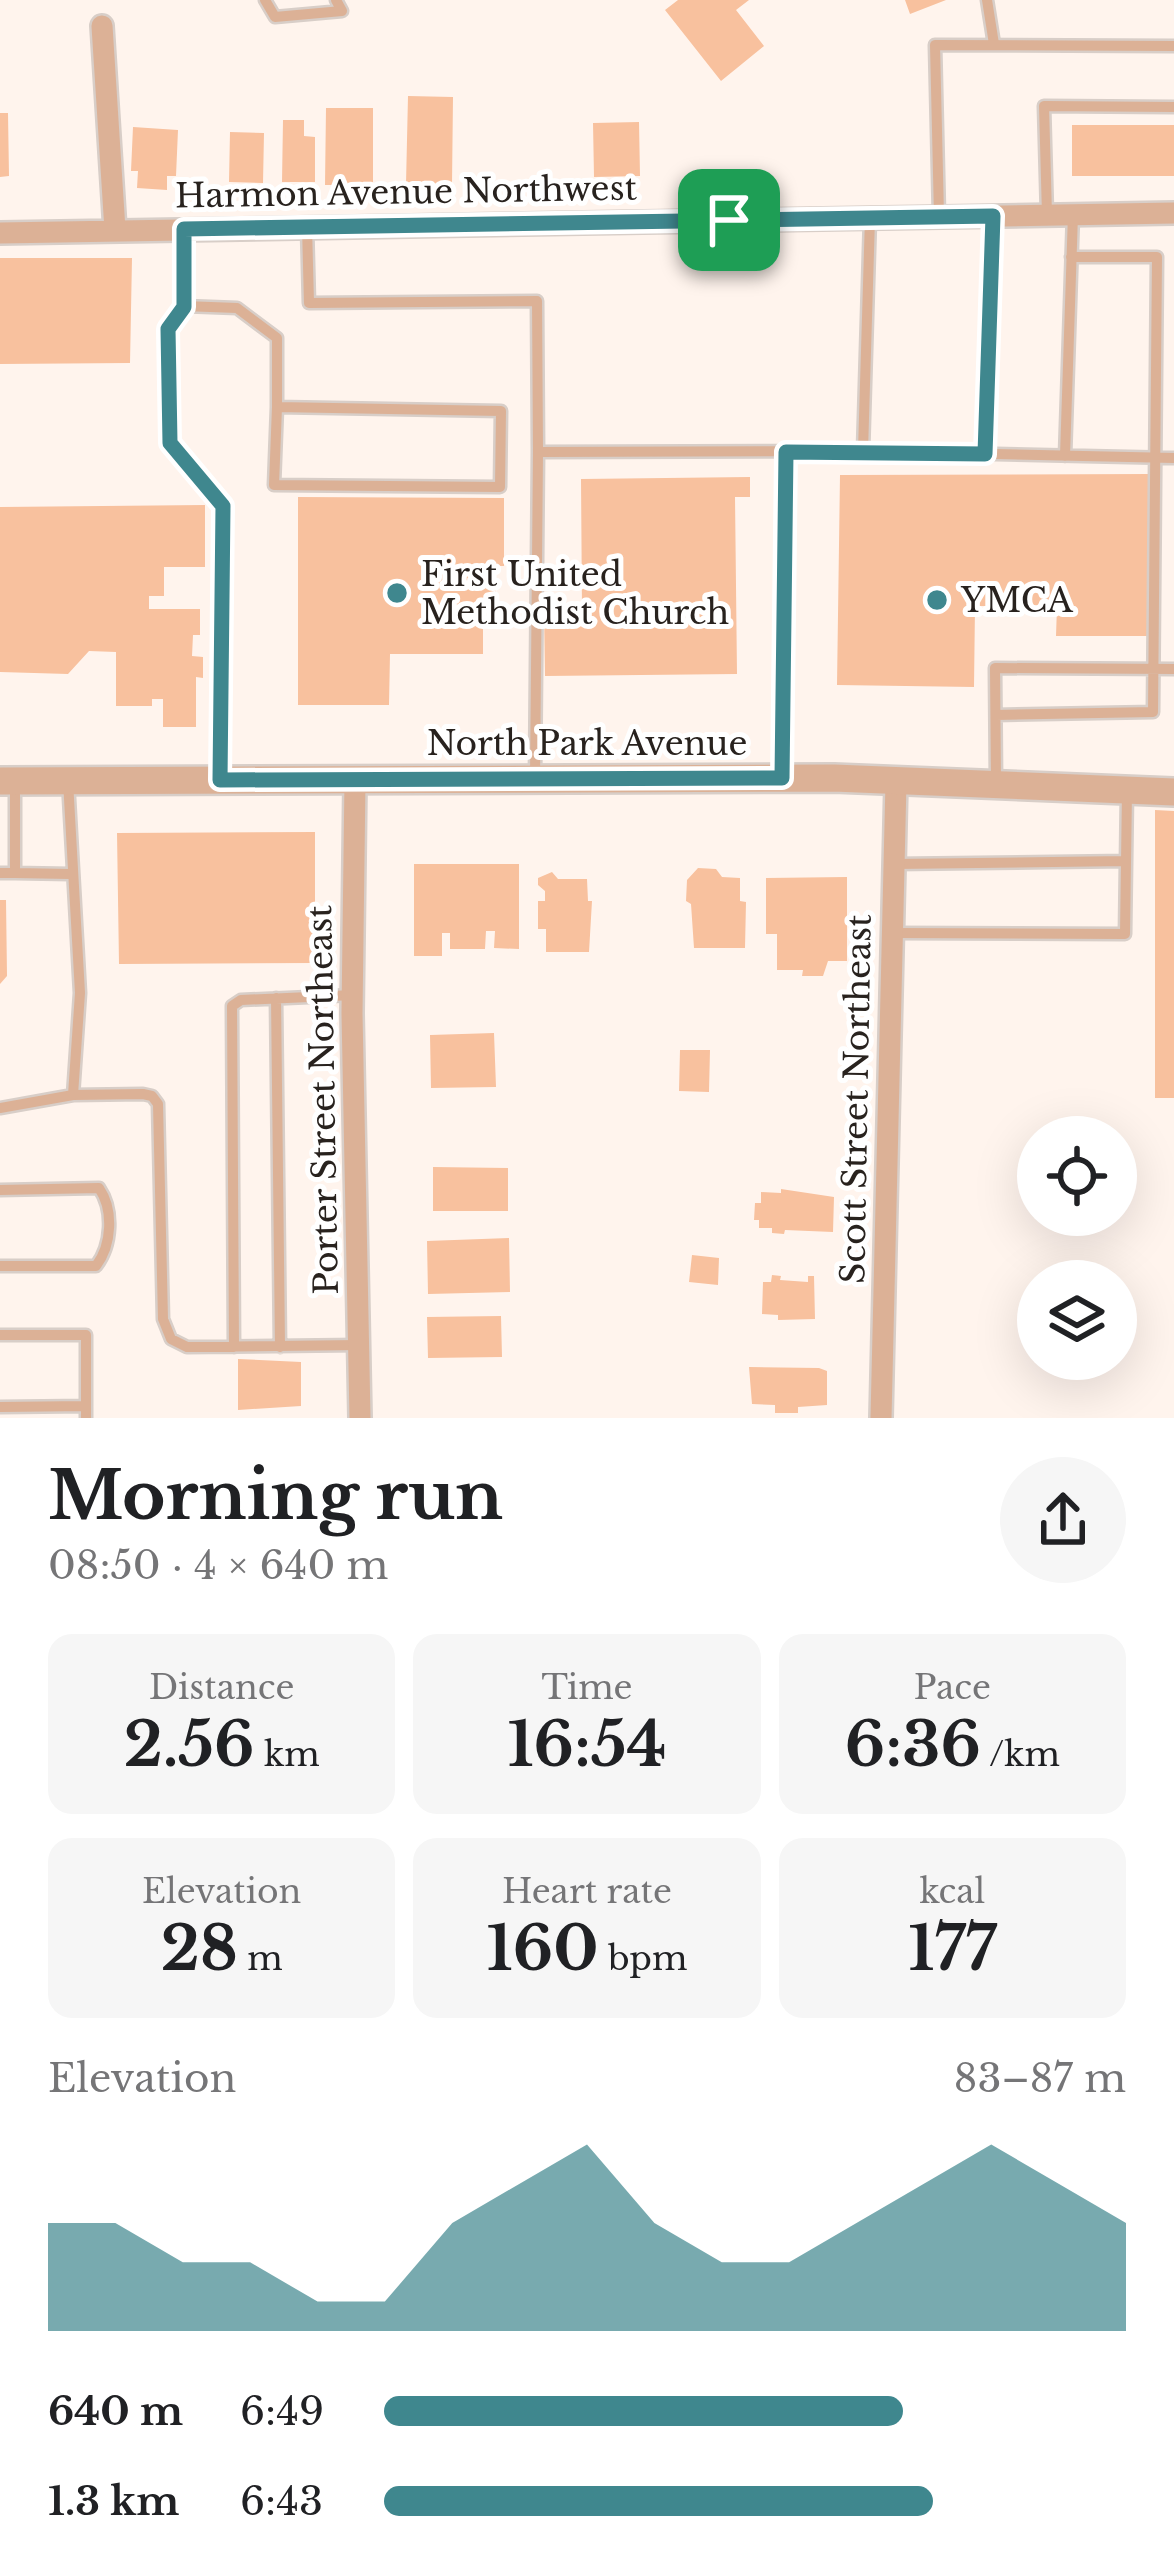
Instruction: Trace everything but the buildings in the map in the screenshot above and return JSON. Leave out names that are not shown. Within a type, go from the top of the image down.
[{"type":"street","points":[[102,26],[115,230]]},
{"type":"street","name":"Harmon Avenue Northwest","points":[[0,233],[1174,213]]},
{"type":"street","name":"North Park Avenue","points":[[7,781],[782,778],[1174,792]]},
{"type":"street","name":"Porter Street Northeast","points":[[356,780],[352,995],[360,1418]]},
{"type":"street","name":"Scott Street Northeast","points":[[881,1418],[896,782]]},
{"type":"lane","points":[[265,0],[275,17],[342,11],[336,0]]},
{"type":"lane","points":[[987,0],[994,44]]},
{"type":"lane","points":[[939,216],[935,45],[1174,46]]},
{"type":"lane","points":[[1047,215],[1044,106],[1174,107]]},
{"type":"lane","points":[[1066,455],[1073,214]]},
{"type":"lane","points":[[985,454],[993,216]]},
{"type":"lane","points":[[863,451],[869,218]]},
{"type":"lane","points":[[307,227],[309,303],[537,302],[535,780]]},
{"type":"lane","points":[[184,229],[184,307],[168,329],[170,443],[223,506],[220,780]]},
{"type":"lane","points":[[996,715],[1153,712],[1157,257],[1071,257]]},
{"type":"lane","points":[[184,307],[236,308],[277,338],[274,485],[500,487],[501,410],[277,407]]},
{"type":"lane","points":[[538,452],[863,451],[1174,458]]},
{"type":"lane","points":[[782,778],[786,452]]},
{"type":"lane","points":[[996,786],[995,668],[1174,669]]},
{"type":"lane","points":[[7,781],[15,872]]},
{"type":"lane","points":[[68,781],[80,993],[73,1095]]},
{"type":"lane","points":[[894,934],[1125,934],[1127,790]]},
{"type":"lane","points":[[895,864],[1126,861]]},
{"type":"lane","points":[[0,873],[70,874]]},
{"type":"lane","points":[[234,1347],[232,1006],[241,1000],[352,995]]},
{"type":"lane","points":[[276,998],[280,1347]]},
{"type":"lane","points":[[0,1108],[73,1095],[143,1094],[158,1104],[164,1319],[171,1339],[187,1347],[359,1346]]},
{"type":"lane","points":[[0,1190],[99,1188],[108,1201],[108,1251],[96,1266],[0,1266]]},
{"type":"lane","points":[[0,1335],[86,1335],[86,1412],[0,1406]]},
{"type":"place","name":"First United Methodist Church","points":[[397,593]]},
{"type":"place","name":"YMCA","points":[[937,600]]},
{"type":"route","points":[[993,216],[985,454],[786,452],[782,778],[220,780],[223,506],[170,443],[168,329],[184,307],[184,229],[729,220],[993,216]]}]
